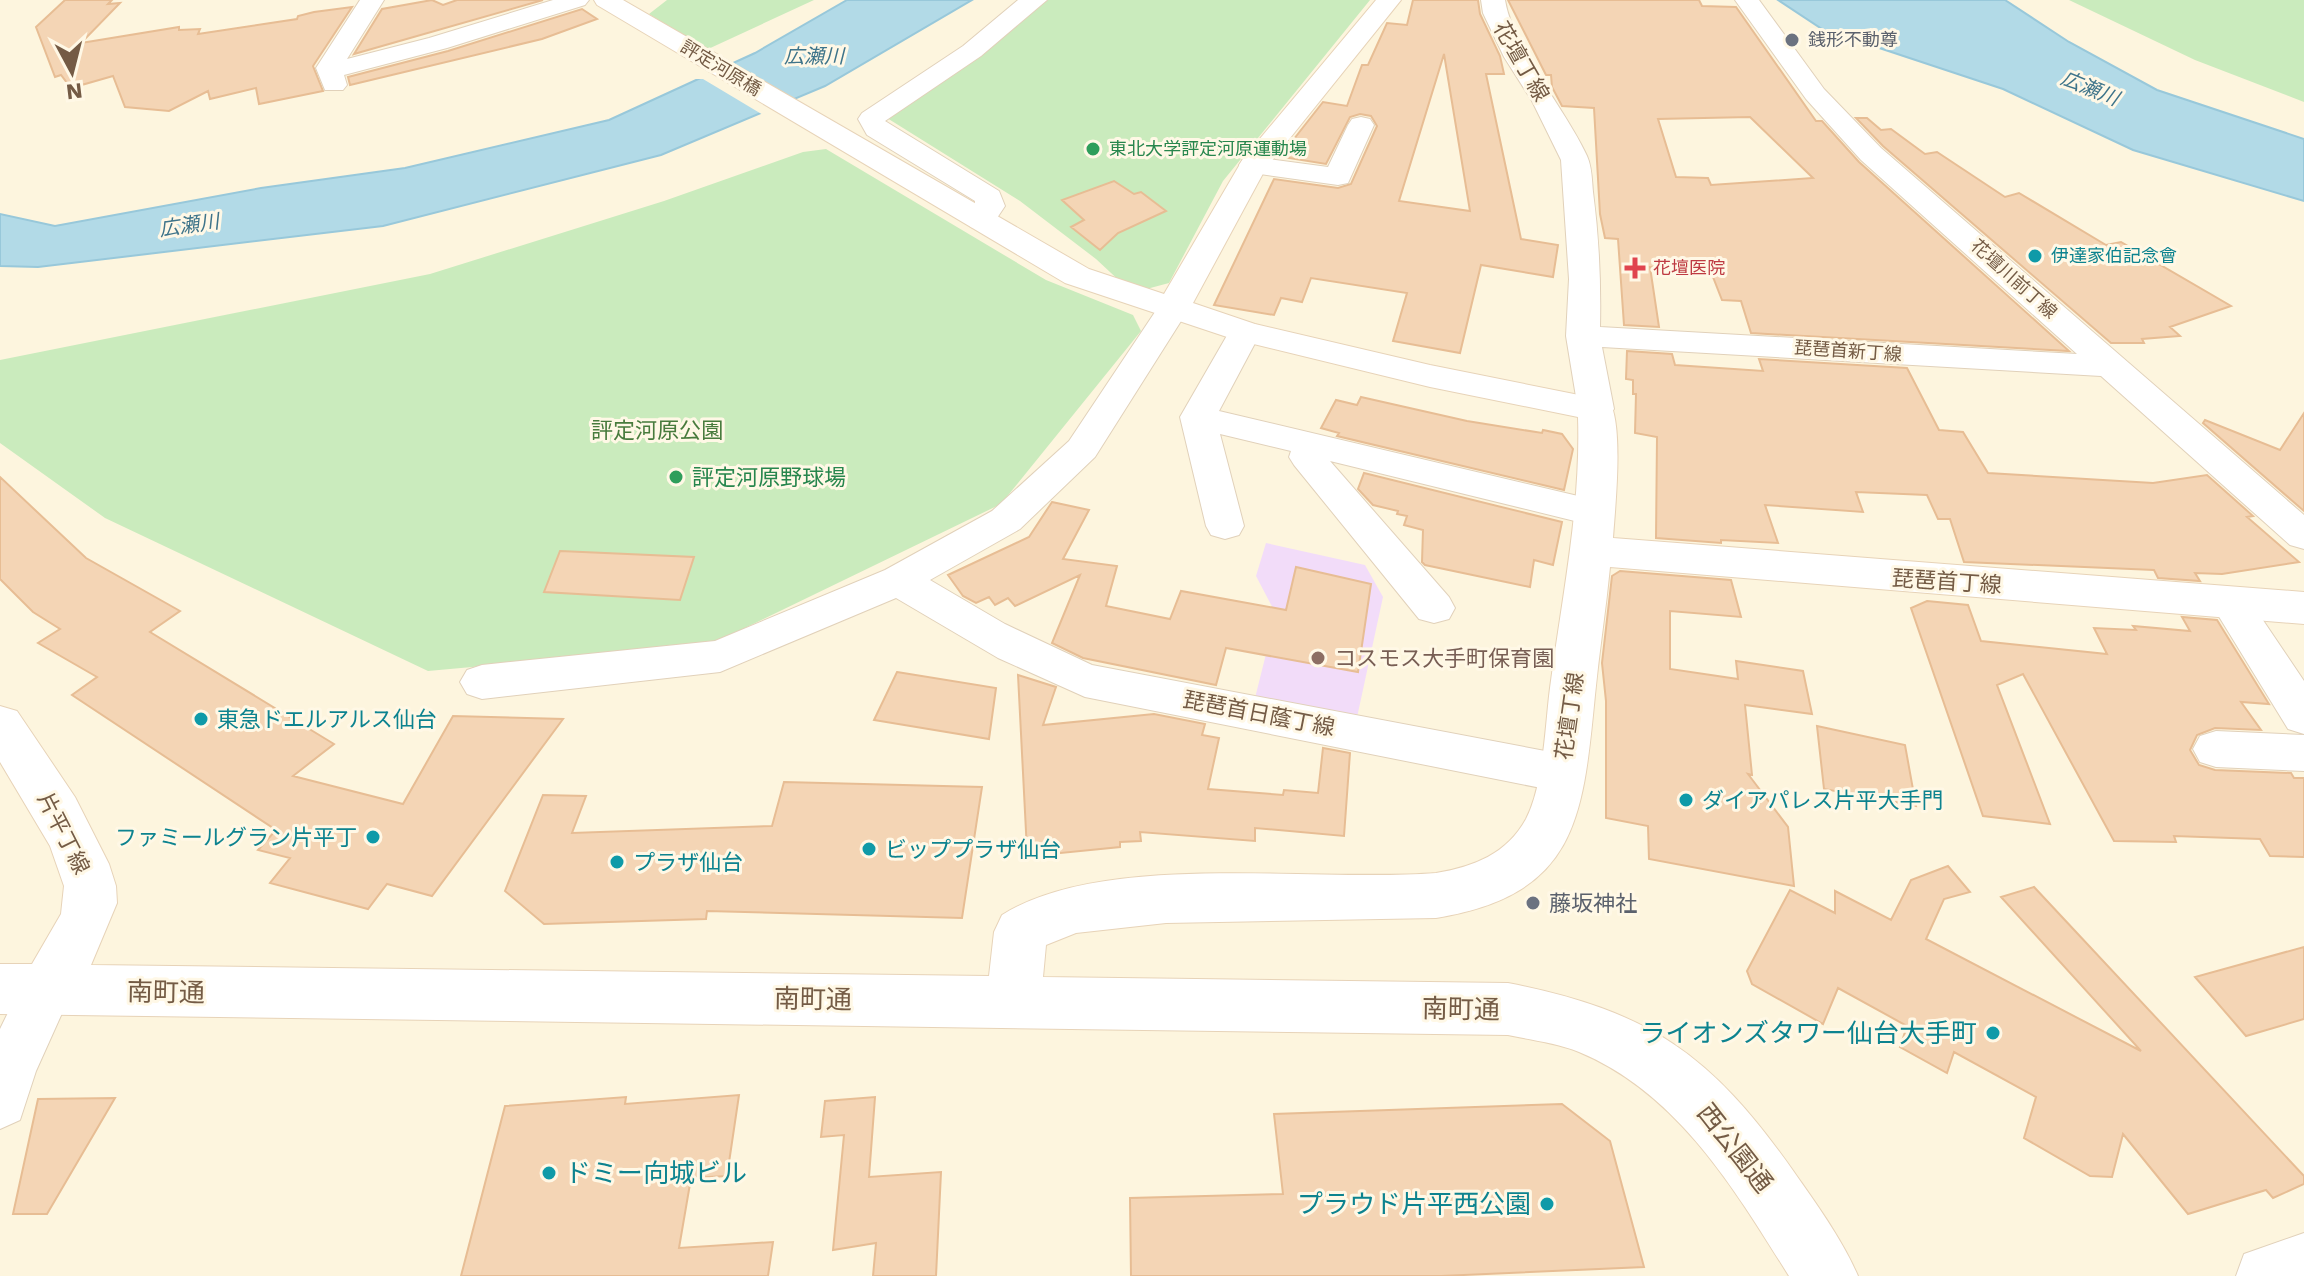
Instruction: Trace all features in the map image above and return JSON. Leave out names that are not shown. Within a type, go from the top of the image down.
[{"type":"street","points":[[329,71],[372,0]]},
{"type":"street","points":[[329,71],[438,43],[577,0]]},
{"type":"street","points":[[981,221],[990,206],[989,197],[876,129],[871,119],[972,51],[1016,11],[1035,0]]},
{"type":"street","points":[[482,682],[720,656],[899,580],[1006,520],[1082,449],[1172,310],[1253,165],[1389,0]]},
{"type":"street","name":"花壇丁線","points":[[1013,1001],[1021,932],[1032,923],[1066,911],[1164,898],[1397,898],[1455,891],[1496,879],[1528,857],[1549,826],[1561,773],[1592,532],[1599,446],[1583,336],[1585,279],[1575,160],[1545,101],[1516,57],[1495,13],[1493,0]]},
{"type":"street","name":"花壇川前丁線","points":[[1747,0],[1815,94],[1871,154],[2304,536]]},
{"type":"street","name":"評定河原橋","points":[[617,6],[1077,276],[1245,332],[1430,376],[1596,409]]},
{"type":"street","points":[[329,71],[339,99]]},
{"type":"street","points":[[1253,165],[1336,184],[1361,125]]},
{"type":"street","points":[[1225,526],[1198,417],[1245,332]]},
{"type":"street","name":"琵琶首新丁線","points":[[1583,336],[2112,366]]},
{"type":"street","points":[[1198,417],[1311,444],[1592,532]]},
{"type":"street","points":[[1311,444],[1307,457],[1434,608]]},
{"type":"street","name":"琵琶首丁線","points":[[1592,532],[2304,608]]},
{"type":"street","name":"琵琶首日蔭丁線","points":[[899,580],[966,624],[1032,658],[1085,680],[1561,773]]},
{"type":"street","points":[[2230,602],[2304,717]]},
{"type":"street","name":"片平丁線","points":[[0,724],[46,795],[82,860],[91,886],[91,901],[85,919],[23,990]]},
{"type":"street","points":[[2216,749],[2304,753]]},
{"type":"street","points":[[0,1101],[23,990]]},
{"type":"street","name":"南町通","points":[[23,990],[1508,1009],[1559,1019],[1622,1042]]},
{"type":"street","name":"西公園通","points":[[1622,1042],[1684,1084],[1736,1139],[1826,1276]]},
{"type":"street","points":[[2266,1276],[2304,1263]]},
{"type":"shaded area","name":"コスモス大手町保育園","points":[[1266,543],[1365,565],[1383,597],[1356,722],[1254,702],[1276,614],[1256,576]]},
{"type":"green space","points":[[667,0],[814,0],[706,50],[649,14]]},
{"type":"green space","name":"東北大学評定河原運動場","points":[[1048,0],[1370,0],[1223,181],[1169,283],[1139,291],[1125,286],[1096,259],[1020,201],[887,118],[1022,15]]},
{"type":"green space","points":[[2069,0],[2304,0],[2304,102],[2195,60]]},
{"type":"green space","name":"評定河原公園","points":[[826,149],[1046,280],[1133,315],[1141,331],[1001,504],[716,642],[428,671],[105,518],[0,443],[0,360],[430,274],[664,201],[803,152]]},
{"type":"water","name":"広瀬川","points":[[847,0],[972,0],[825,86],[661,155],[383,226],[38,267],[0,266],[0,214],[55,226],[261,188],[405,168],[609,120],[755,53]]},
{"type":"water","name":"広瀬川","points":[[1778,0],[2005,0],[2069,42],[2157,90],[2304,139],[2304,201],[2133,150],[2003,89],[1822,29]]},
{"type":"pier","points":[[727,62],[797,102],[765,116],[703,79],[691,79]]},
{"type":"building","points":[[65,0],[112,0],[108,4],[120,3],[81,43],[179,27],[179,30],[200,29],[198,34],[352,7],[313,66],[323,91],[259,104],[256,88],[210,99],[208,91],[169,111],[125,107],[113,76],[71,88],[61,75],[55,77],[36,27]]},
{"type":"building","points":[[432,0],[443,5],[457,0],[543,0],[354,54],[382,9]]},
{"type":"building","points":[[1413,0],[1478,0],[1480,14],[1500,56],[1504,74],[1486,74],[1521,239],[1558,245],[1553,277],[1481,265],[1460,353],[1393,341],[1407,293],[1311,278],[1302,302],[1281,298],[1274,315],[1214,305],[1274,179],[1338,188],[1351,184],[1377,126],[1371,116],[1360,114],[1350,117],[1326,164],[1283,157],[1323,102],[1347,106],[1362,65],[1368,65],[1387,23],[1407,25]],"holes":[[[1444,54],[1470,211],[1399,201]]]},
{"type":"building","points":[[1508,0],[1699,0],[1702,6],[1736,7],[1816,121],[1822,121],[1859,162],[2069,351],[1751,333],[1741,301],[1722,300],[1711,272],[1650,267],[1659,327],[1624,325],[1618,239],[1605,238],[1600,214],[1594,108],[1562,106],[1552,87],[1551,75],[1546,75]],"holes":[[[1750,117],[1813,178],[1711,185],[1708,178],[1676,177],[1658,119]]]},
{"type":"building","points":[[582,9],[597,19],[542,39],[350,85],[348,77],[448,51]]},
{"type":"building","points":[[1856,118],[1867,118],[1881,130],[1891,129],[1925,154],[1937,152],[2005,197],[2019,193],[2106,245],[2121,242],[2231,306],[2170,327],[2180,336],[2142,339],[2144,343],[2111,343],[1883,146]]},
{"type":"building","points":[[1114,181],[1134,194],[1141,192],[1166,211],[1118,233],[1100,250],[1071,227],[1084,220],[1062,200]]},
{"type":"building","points":[[1627,351],[1672,354],[1675,365],[1763,371],[1759,359],[1907,368],[1939,430],[1963,432],[1988,473],[2153,483],[2207,475],[2253,516],[2247,517],[2299,562],[2222,574],[2195,573],[2200,581],[2158,578],[2154,570],[1964,562],[1950,519],[1938,519],[1927,495],[1856,492],[1863,512],[1765,505],[1778,543],[1656,538],[1657,437],[1635,433],[1636,394],[1633,394],[1633,380],[1626,379]]},
{"type":"building","points":[[1361,397],[1467,421],[1562,434],[1573,449],[1564,490],[1337,436],[1339,433],[1321,428],[1336,400],[1357,405]]},
{"type":"building","points":[[2304,413],[2304,511],[2203,423],[2205,420],[2280,450]]},
{"type":"building","points":[[1364,473],[1562,522],[1553,565],[1534,560],[1530,587],[1425,565],[1422,562],[1423,530],[1404,525],[1407,516],[1397,514],[1398,511],[1373,505],[1358,489]]},
{"type":"building","points":[[0,477],[86,558],[180,611],[150,632],[334,744],[293,776],[403,804],[453,716],[563,719],[432,896],[387,884],[368,909],[270,883],[290,858],[258,850],[276,830],[72,695],[97,677],[38,643],[60,629],[33,612],[0,579]]},
{"type":"building","points":[[1052,502],[1089,510],[1063,559],[1117,566],[1106,606],[1170,619],[1181,591],[1286,610],[1296,567],[1371,584],[1358,672],[1226,648],[1216,685],[1083,658],[1052,643],[1080,575],[1015,606],[1008,598],[995,605],[989,597],[976,603],[963,596],[948,575],[1029,537]]},
{"type":"building","points":[[560,551],[694,557],[680,600],[544,592]]},
{"type":"building","points":[[1620,571],[1731,580],[1741,617],[1670,611],[1670,669],[1738,679],[1736,661],[1803,671],[1812,714],[1745,705],[1752,775],[1748,774],[1788,827],[1794,886],[1649,859],[1648,826],[1606,818],[1606,701],[1602,663],[1612,576]]},
{"type":"building","points":[[1927,601],[1968,605],[1981,641],[2107,654],[2094,628],[2136,630],[2133,626],[2190,631],[2182,617],[2217,620],[2269,704],[2241,702],[2261,730],[2215,728],[2197,735],[2190,750],[2199,765],[2215,770],[2291,773],[2294,778],[2304,778],[2304,857],[2270,856],[2260,839],[2174,836],[2176,842],[2114,841],[2023,674],[1997,685],[2050,824],[1983,816],[1911,608]]},
{"type":"building","points":[[897,672],[996,688],[989,739],[874,720]]},
{"type":"building","points":[[1018,675],[1056,687],[1043,725],[1154,714],[1205,724],[1202,735],[1219,738],[1208,789],[1283,795],[1284,790],[1318,793],[1323,748],[1350,753],[1344,836],[1255,828],[1255,841],[1140,832],[1141,841],[1120,842],[1120,847],[1051,854],[1051,849],[1027,851]]},
{"type":"building","points":[[1817,726],[1905,745],[1916,806],[1824,789]]},
{"type":"building","points":[[784,782],[982,787],[962,918],[707,911],[706,919],[544,924],[505,891],[543,795],[586,796],[572,833],[772,826]]},
{"type":"building","points":[[1948,866],[1970,892],[1944,899],[1926,939],[2141,1051],[2001,897],[2034,887],[2304,1176],[2304,1184],[2273,1198],[2266,1190],[2188,1214],[2123,1134],[2112,1177],[2090,1176],[2024,1138],[2036,1097],[1954,1052],[1947,1073],[1900,1047],[1907,1026],[1838,988],[1823,1024],[1752,984],[1747,971],[1790,890],[1835,913],[1835,891],[1891,920],[1911,880]]},
{"type":"building","points":[[2304,947],[2304,1019],[2246,1036],[2195,977]]},
{"type":"building","points":[[739,1095],[727,1176],[691,1178],[679,1248],[773,1242],[768,1276],[461,1276],[505,1106],[626,1097],[625,1104]]},
{"type":"building","points":[[875,1097],[869,1177],[941,1172],[936,1276],[873,1276],[876,1243],[833,1250],[844,1135],[821,1137],[825,1101]]},
{"type":"building","points":[[115,1098],[47,1214],[13,1214],[38,1099]]},
{"type":"building","points":[[1562,1104],[1610,1141],[1644,1267],[1441,1276],[1131,1276],[1130,1198],[1283,1194],[1274,1114]]},
{"type":"place","name":"銭形不動尊","points":[[1792,40]]},
{"type":"place","name":"東北大学評定河原運動場","points":[[1093,149]]},
{"type":"place","name":"伊達家伯記念會","points":[[2035,256]]},
{"type":"place","name":"花壇医院","points":[[1635,268]]},
{"type":"place","name":"評定河原野球場","points":[[676,477]]},
{"type":"place","name":"コスモス大手町保育園","points":[[1318,658]]},
{"type":"place","name":"東急ドエルアルス仙台","points":[[201,719]]},
{"type":"place","name":"ダイアパレス片平大手門","points":[[1686,800]]},
{"type":"place","name":"ファミールグラン片平丁","points":[[373,837]]},
{"type":"place","name":"ビッププラザ仙台","points":[[869,849]]},
{"type":"place","name":"プラザ仙台","points":[[617,862]]},
{"type":"place","name":"藤坂神社","points":[[1533,903]]},
{"type":"place","name":"ライオンズタワー仙台大手町","points":[[1993,1033]]},
{"type":"place","name":"ドミー向城ビル","points":[[549,1173]]},
{"type":"place","name":"プラウド片平西公園","points":[[1547,1204]]}]
